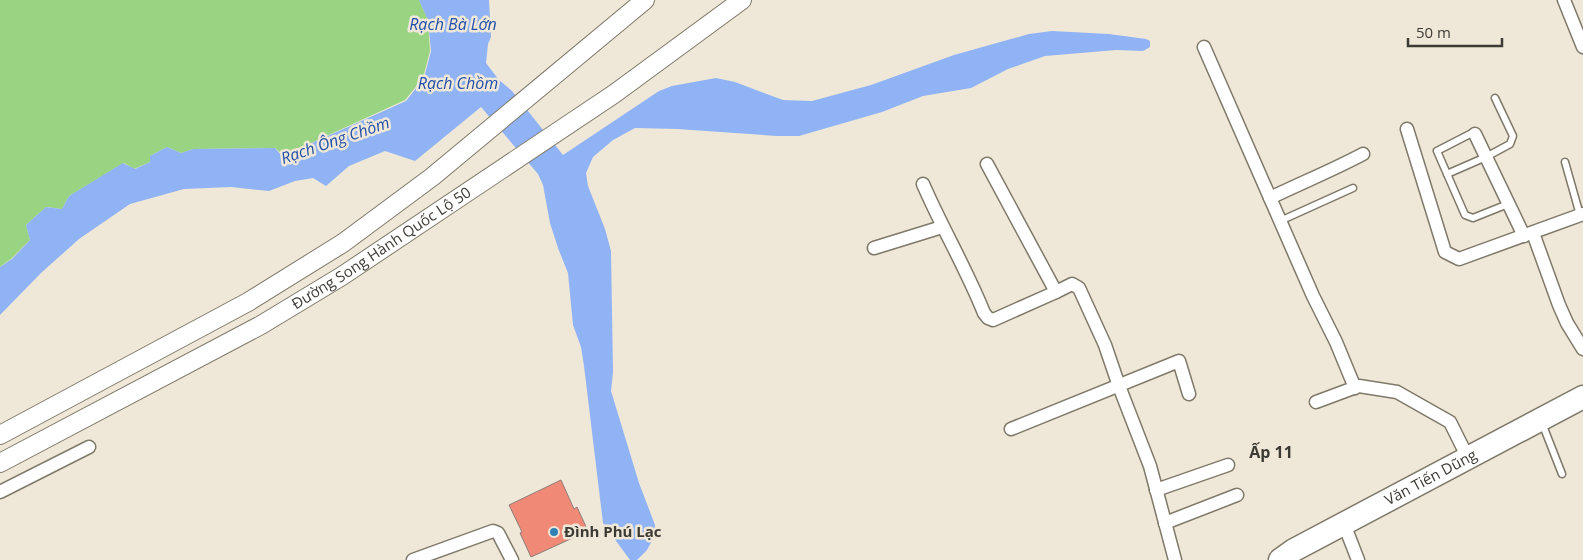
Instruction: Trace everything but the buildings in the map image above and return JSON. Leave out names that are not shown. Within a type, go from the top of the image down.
[{"type":"highway","name":"Văn Tiến Dũng","points":[[1280,560],[1294,550],[1583,397]]},
{"type":"main road","name":"Đường Song Hành Quốc Lộ 50","points":[[0,435],[240,307],[343,243],[388,211],[645,0]]},
{"type":"main road","name":"Đường Song Hành Quốc Lộ 50","points":[[0,463],[301,301],[390,245],[522,157],[665,58],[742,0]]},
{"type":"street","points":[[1564,0],[1583,47]]},
{"type":"street","points":[[1204,47],[1355,388]]},
{"type":"street","points":[[1407,130],[1445,252],[1459,259],[1529,235],[1581,214]]},
{"type":"street","points":[[1475,134],[1508,204],[1529,235],[1567,323],[1583,349]]},
{"type":"street","points":[[1270,198],[1306,180],[1333,170],[1363,154]]},
{"type":"street","points":[[987,164],[1056,292]]},
{"type":"street","points":[[923,184],[942,227],[962,262],[984,313],[988,318],[993,320],[1072,284],[1079,288],[1105,344],[1150,466],[1175,560]]},
{"type":"street","points":[[874,248],[942,227]]},
{"type":"street","points":[[1011,429],[1179,361],[1189,394]]},
{"type":"street","points":[[1316,402],[1359,386],[1397,392],[1450,422],[1468,458]]},
{"type":"street","points":[[0,492],[89,447]]},
{"type":"street","points":[[1156,490],[1228,465]]},
{"type":"street","points":[[1164,523],[1237,494]]},
{"type":"street","points":[[1344,524],[1358,560]]},
{"type":"street","points":[[413,560],[492,531],[498,533],[512,560]]},
{"type":"lane","points":[[1447,174],[1510,144],[1513,136],[1496,98]]},
{"type":"lane","points":[[1475,134],[1472,133],[1438,149],[1447,174],[1467,217],[1473,218],[1508,204]]},
{"type":"lane","points":[[1565,162],[1581,214]]},
{"type":"lane","points":[[1280,221],[1353,188]]},
{"type":"lane","points":[[1541,420],[1562,474]]},
{"type":"green space","points":[[0,0],[419,0],[428,20],[430,51],[423,78],[405,100],[285,155],[275,148],[193,149],[181,153],[167,147],[150,156],[150,162],[134,169],[124,163],[69,196],[62,209],[46,207],[26,225],[30,240],[0,267]]},
{"type":"water","name":"Rạch Chồm","points":[[419,0],[489,0],[491,37],[488,44],[486,63],[499,80],[512,91],[563,155],[659,91],[672,86],[716,78],[735,82],[783,100],[812,101],[871,85],[954,55],[1029,34],[1052,31],[1109,34],[1146,39],[1150,41],[1150,47],[1143,51],[1116,50],[1045,56],[1008,69],[971,88],[923,96],[882,112],[799,136],[635,128],[613,140],[593,157],[586,173],[588,186],[605,229],[611,251],[613,372],[611,391],[639,483],[655,525],[654,537],[647,550],[637,560],[630,560],[603,523],[584,366],[581,347],[573,325],[568,273],[550,223],[543,185],[538,174],[481,107],[415,161],[385,151],[349,166],[326,186],[313,178],[295,181],[269,191],[231,187],[184,189],[130,204],[79,239],[41,273],[0,315],[0,267],[12,259],[30,240],[26,225],[46,207],[62,209],[69,196],[123,163],[135,169],[150,162],[150,156],[167,147],[181,153],[193,149],[275,148],[281,155],[285,155],[406,101],[424,78],[431,51],[428,20]]},
{"type":"place","name":"Đình Phú Lạc","points":[[554,532]]},
{"type":"district","name":"Ấp 11","points":[[1271,452]]},
{"type":"water label","name":"Rạch Bà Lớn","points":[[453,24]]},
{"type":"water label","name":"Rạch Ông Chồm","points":[[335,140]]}]
